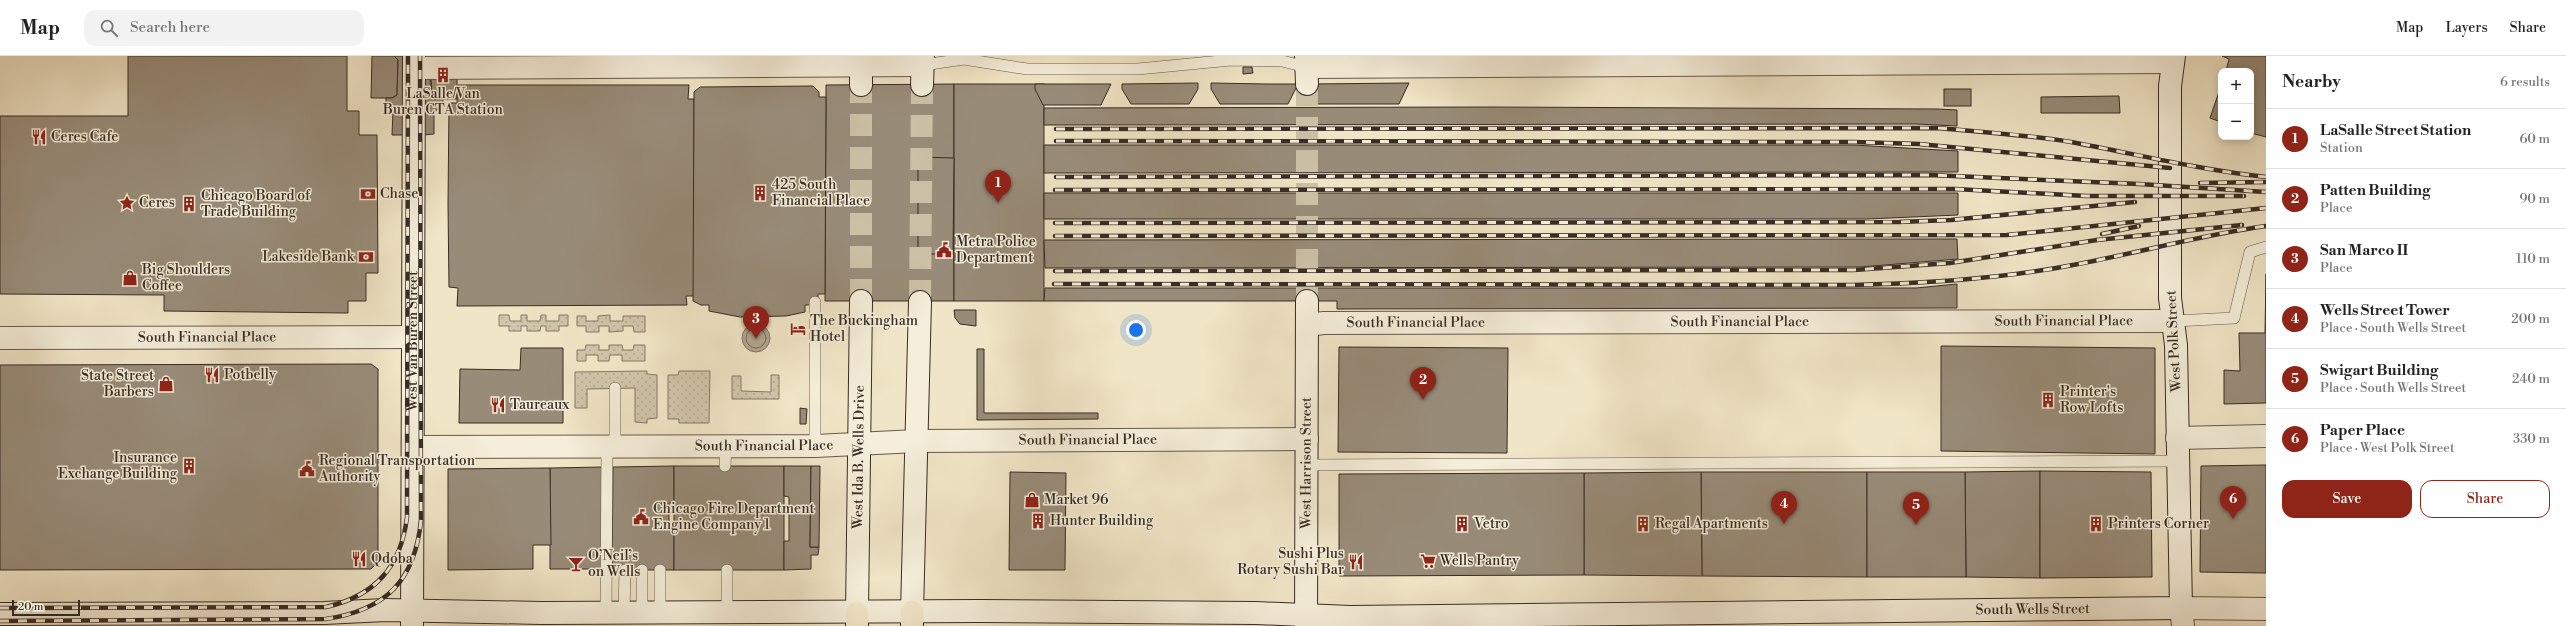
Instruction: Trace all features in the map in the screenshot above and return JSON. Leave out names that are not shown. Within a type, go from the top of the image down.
[{"type":"main road","points":[[1306,69],[2174,59]]},
{"type":"main road","name":"West Polk Street","points":[[2174,59],[2170,107],[2170,298],[2174,321],[2182,617]]},
{"type":"main road","points":[[414,62],[923,69]]},
{"type":"main road","name":"West Van Buren Street","points":[[412,619],[414,62]]},
{"type":"main road","name":"West Ida B. Wells Drive","points":[[857,620],[861,301]]},
{"type":"main road","name":"West Harrison Street","points":[[1306,621],[1307,301]]},
{"type":"main road","points":[[912,619],[918,441],[920,302]]},
{"type":"main road","name":"South Financial Place","points":[[1307,325],[1324,323],[2174,321]]},
{"type":"main road","name":"South Financial Place","points":[[0,338],[413,337]]},
{"type":"main road","points":[[2177,438],[2266,436]]},
{"type":"main road","name":"South Financial Place","points":[[413,447],[611,447],[725,456],[815,446],[918,441],[1307,439]]},
{"type":"main road","name":"South Wells Street","points":[[0,614],[81,620],[269,620],[385,610],[412,619],[633,613],[727,613],[857,620],[1256,613],[1306,621],[1350,617],[2182,617],[2266,608]]},
{"type":"lane","points":[[923,69],[964,59],[1027,69],[1138,69],[1231,60],[1282,61],[1306,69]]},
{"type":"lane","points":[[2174,321],[2234,318],[2250,252],[2266,247]]},
{"type":"lane","points":[[815,302],[815,446]]},
{"type":"lane","points":[[615,388],[611,447],[633,613]]},
{"type":"lane","points":[[1307,464],[2177,461]]},
{"type":"lane","points":[[625,570],[633,613]]},
{"type":"lane","points":[[633,613],[642,570]]},
{"type":"lane","points":[[633,613],[660,570]]},
{"type":"lane","points":[[727,570],[727,613]]},
{"type":"shaded area","points":[[499,315],[509,315],[510,321],[521,321],[521,315],[527,315],[527,321],[540,321],[541,315],[546,315],[546,321],[559,321],[559,315],[568,315],[568,326],[559,326],[559,331],[546,331],[546,326],[541,326],[540,331],[527,331],[527,326],[521,326],[521,331],[509,331],[509,326],[499,326]]},
{"type":"shaded area","points":[[610,315],[610,321],[623,321],[623,316],[645,316],[645,332],[634,332],[633,326],[623,326],[623,331],[609,332],[609,326],[599,326],[599,332],[586,332],[586,326],[577,326],[577,316],[586,316],[586,321],[598,321],[598,316]]},
{"type":"shaded area","points":[[586,345],[599,345],[599,350],[609,350],[609,345],[622,345],[623,350],[633,350],[634,345],[645,345],[645,361],[622,361],[622,355],[610,355],[609,361],[598,361],[598,355],[586,355],[586,361],[577,361],[577,350],[585,350]]},
{"type":"shaded area","points":[[647,371],[647,374],[657,375],[657,418],[647,419],[647,423],[635,422],[635,388],[587,389],[587,408],[575,408],[575,372]]},
{"type":"shaded area","points":[[679,371],[710,371],[709,423],[679,423],[679,419],[668,419],[668,375],[678,375]]},
{"type":"shaded area","points":[[771,375],[779,375],[779,399],[732,399],[732,376],[741,376],[741,391],[771,392]]},
{"type":"water","points":[[756,324],[766,328],[770,338],[766,348],[756,352],[746,348],[742,338],[746,328]]},
{"type":"building","name":"Chicago Board of Trade Building","points":[[128,56],[347,56],[347,111],[359,111],[359,135],[377,135],[378,273],[366,273],[366,301],[348,301],[348,313],[164,311],[164,295],[0,294],[0,116],[128,116]]},
{"type":"building","name":"LaSalle/Van Buren CTA Station","points":[[372,56],[394,56],[398,60],[397,95],[392,98],[371,98]]},
{"type":"building","points":[[394,56],[403,56],[403,135],[392,135],[393,111],[386,105],[386,98],[392,98],[397,95],[398,60]]},
{"type":"building","points":[[425,56],[431,56],[430,93],[435,99],[443,99],[443,105],[434,112],[434,134],[424,135]]},
{"type":"building","name":"LaSalle/Van Buren CTA Station","points":[[430,56],[457,56],[457,99],[435,99],[432,97]]},
{"type":"building","points":[[2222,56],[2266,56],[2266,137],[2254,134],[2254,68],[2227,68],[2229,59]]},
{"type":"building","points":[[1243,67],[1252,67],[1253,73],[1243,74]]},
{"type":"building","points":[[1198,83],[1198,89],[1189,104],[1131,104],[1122,89],[1122,84]]},
{"type":"building","points":[[1211,83],[1298,84],[1288,104],[1220,104],[1211,89]]},
{"type":"building","points":[[1409,83],[1399,104],[1318,104],[1309,88],[1310,84]]},
{"type":"building","points":[[954,84],[954,301],[825,301],[826,85]]},
{"type":"building","points":[[954,84],[1044,84],[1044,301],[954,301]]},
{"type":"building","points":[[1035,84],[1111,84],[1101,105],[1043,105],[1035,89]]},
{"type":"building","points":[[458,85],[689,85],[688,99],[694,99],[694,296],[686,296],[687,305],[457,306],[458,288],[449,287],[448,204],[449,103],[457,103]]},
{"type":"building","name":"425 South Financial Place","points":[[813,86],[819,92],[819,97],[826,97],[825,294],[818,294],[818,300],[812,305],[805,305],[805,312],[786,316],[740,317],[709,311],[709,305],[701,305],[693,301],[694,92],[700,87]]},
{"type":"building","points":[[1944,89],[1971,89],[1971,106],[1944,106]]},
{"type":"building","points":[[2218,95],[2218,121],[2210,118]]},
{"type":"building","points":[[2119,96],[2120,113],[2041,113],[2041,97]]},
{"type":"building","points":[[1487,107],[1937,109],[1957,110],[1957,126],[1916,124],[1044,125],[1044,108]]},
{"type":"building","points":[[1044,145],[1854,145],[1958,151],[1958,172],[1044,173]]},
{"type":"building","points":[[918,157],[954,158],[953,254],[918,254]]},
{"type":"building","points":[[1044,193],[1958,193],[1958,215],[1867,219],[1044,219]]},
{"type":"building","points":[[1957,239],[1958,259],[1860,267],[1045,268],[1044,240]]},
{"type":"building","points":[[2266,274],[2266,403],[2224,404],[2224,370],[2240,371],[2239,333],[2265,333]]},
{"type":"building","points":[[1957,284],[1957,308],[1337,309],[1337,301],[1044,301],[1045,288],[1916,288]]},
{"type":"building","points":[[954,310],[976,310],[976,326],[960,324],[955,318]]},
{"type":"building","name":"Printer's Row Lofts","points":[[1941,346],[2155,348],[2155,454],[1941,451]]},
{"type":"building","points":[[1339,347],[1508,348],[1507,453],[1338,452]]},
{"type":"building","points":[[521,348],[563,348],[563,423],[459,423],[460,369],[520,370]]},
{"type":"building","points":[[977,349],[984,349],[984,413],[1098,413],[1098,419],[977,420]]},
{"type":"building","name":"Insurance Exchange Building","points":[[371,364],[378,369],[378,562],[371,569],[0,570],[0,365]]},
{"type":"building","points":[[800,408],[807,409],[806,424],[800,424]]},
{"type":"building","points":[[2266,465],[2266,573],[2200,572],[2201,466]]},
{"type":"building","name":"Chicago Fire Department Engine Company 1","points":[[674,466],[674,503],[669,503],[669,530],[674,530],[674,570],[612,570],[613,467]]},
{"type":"building","points":[[674,466],[784,466],[784,570],[674,570]]},
{"type":"building","points":[[784,466],[811,466],[810,547],[819,547],[818,555],[811,555],[811,569],[784,570],[784,541],[789,541],[789,497],[784,496]]},
{"type":"building","points":[[811,466],[820,466],[819,547],[810,547]]},
{"type":"building","points":[[603,467],[602,569],[550,569],[550,468]]},
{"type":"building","points":[[550,468],[551,545],[533,545],[533,569],[448,570],[448,469]]},
{"type":"building","points":[[2040,471],[2040,578],[1966,577],[1965,472]]},
{"type":"building","name":"Printers Corner","points":[[2040,471],[2151,472],[2152,577],[2040,578]]},
{"type":"building","name":"Hunter Building","points":[[1010,472],[1066,473],[1065,570],[1009,570]]},
{"type":"building","points":[[1701,472],[1867,472],[1867,577],[1702,576]]},
{"type":"building","name":"Regal Apartments","points":[[1701,472],[1702,576],[1584,575],[1584,473]]},
{"type":"building","points":[[1867,472],[1965,472],[1966,577],[1867,577]]},
{"type":"building","name":"Vetro","points":[[1584,473],[1584,575],[1339,576],[1339,474]]},
{"type":"tunnel","points":[[1307,84],[1307,301]]},
{"type":"tunnel","points":[[861,85],[861,301]]},
{"type":"tunnel","points":[[920,302],[922,85]]},
{"type":"railway","points":[[0,608],[326,607],[343,602],[372,587],[383,577],[392,565],[399,551],[404,535],[407,517],[408,56]]},
{"type":"railway","points":[[0,621],[326,619],[347,615],[381,600],[394,589],[404,576],[412,560],[418,541],[421,520],[420,56]]},
{"type":"railway","points":[[1056,129],[1938,128],[2071,142],[2192,166],[2266,177]]},
{"type":"railway","points":[[1056,141],[1854,142],[1919,144],[2170,168]]},
{"type":"railway","points":[[1056,177],[1930,175],[2139,184],[2266,192]]},
{"type":"railway","points":[[2200,183],[2266,182]]},
{"type":"railway","points":[[1055,190],[1955,189],[2086,196],[2244,196]]},
{"type":"railway","points":[[1055,223],[1899,222],[1951,220],[2135,202]]},
{"type":"railway","points":[[1055,236],[2007,235],[2266,208]]},
{"type":"railway","points":[[1055,271],[1854,270],[1950,263],[2097,240],[2242,225]]},
{"type":"railway","points":[[2102,234],[2139,226]]},
{"type":"railway","points":[[1054,284],[1853,285],[1908,283],[1963,280],[2046,270],[2218,234],[2266,226]]},
{"type":"place","name":"LaSalle/Van Buren CTA Station","points":[[443,75]]},
{"type":"place","name":"Ceres Cafe","points":[[39,137]]},
{"type":"place","name":"425 South Financial Place","points":[[760,193]]},
{"type":"place","name":"Chase","points":[[368,194]]},
{"type":"place","name":"Ceres","points":[[127,203]]},
{"type":"place","name":"LaSalle Street Station","points":[[998,203]]},
{"type":"place","name":"Chicago Board of Trade Building","points":[[189,204]]},
{"type":"place","name":"Metra Police Department","points":[[944,250]]},
{"type":"place","name":"Lakeside Bank","points":[[366,257]]},
{"type":"place","name":"Big Shoulders Coffee","points":[[130,278]]},
{"type":"place","name":"The Buckingham Hotel","points":[[798,329]]},
{"type":"place","name":"San Marco II","points":[[756,339]]},
{"type":"place","name":"Potbelly","points":[[212,375]]},
{"type":"place","name":"State Street Barbers","points":[[166,384]]},
{"type":"place","name":"Patten Building","points":[[1423,400]]},
{"type":"place","name":"Printer's Row Lofts","points":[[2048,400]]},
{"type":"place","name":"Taureaux","points":[[498,405]]},
{"type":"place","name":"Insurance Exchange Building","points":[[189,466]]},
{"type":"place","name":"Regional Transportation Authority","points":[[307,469]]},
{"type":"place","name":"Market 96","points":[[1032,500]]},
{"type":"place","name":"Chicago Fire Department Engine Company 1","points":[[641,517]]},
{"type":"place","name":"Paper Place","points":[[2233,519]]},
{"type":"place","name":"Hunter Building","points":[[1038,521]]},
{"type":"place","name":"Vetro","points":[[1462,524]]},
{"type":"place","name":"Regal Apartments","points":[[1643,524]]},
{"type":"place","name":"Wells Street Tower","points":[[1784,524]]},
{"type":"place","name":"Printers Corner","points":[[2096,524]]},
{"type":"place","name":"Swigart Building","points":[[1916,525]]},
{"type":"place","name":"Qdoba","points":[[359,559]]},
{"type":"place","name":"Wells Pantry","points":[[1428,561]]},
{"type":"place","name":"Sushi Plus Rotary Sushi Bar","points":[[1356,562]]},
{"type":"place","name":"O’Neil’s on Wells","points":[[576,564]]}]
